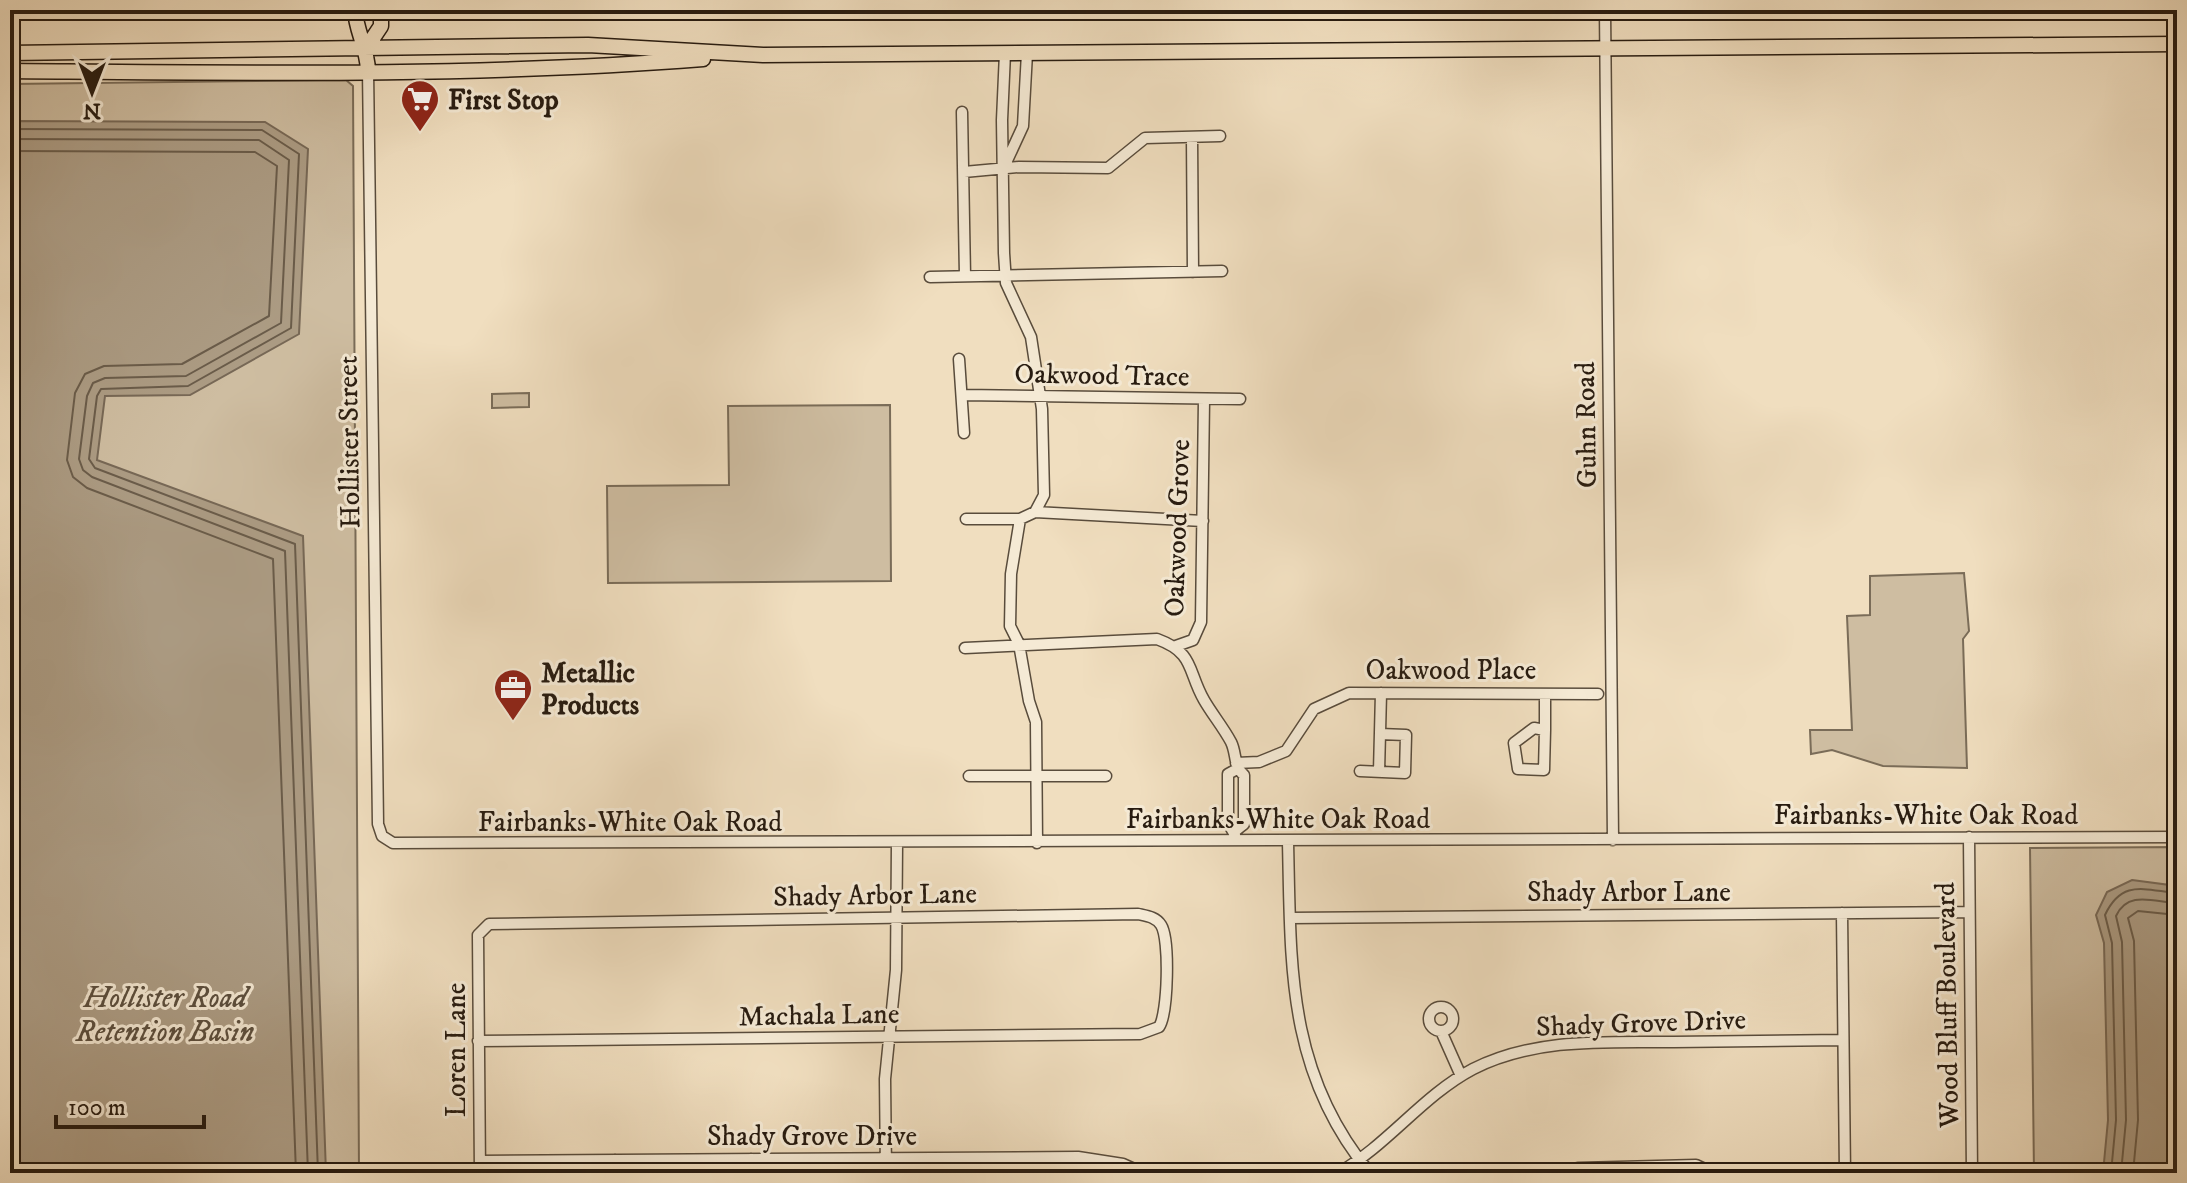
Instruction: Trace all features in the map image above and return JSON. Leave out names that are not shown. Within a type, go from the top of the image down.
[{"type":"main road","name":"Hollister Street","points":[[355,10],[356,26],[367,47],[368,70]]},
{"type":"main road","name":"Hollister Street","points":[[367,47],[381,26],[381,10]]},
{"type":"main road","points":[[10,71],[213,73],[589,67],[763,55],[2177,44]]},
{"type":"main road","points":[[10,53],[588,45],[763,55]]},
{"type":"street","name":"Guhn Road","points":[[1605,10],[1613,840]]},
{"type":"street","points":[[1005,53],[1005,275],[1031,337],[1040,395],[1044,495],[1035,512]]},
{"type":"street","points":[[1003,171],[1023,126],[1027,53]]},
{"type":"street","name":"Hollister Street","points":[[368,70],[378,824],[382,836]]},
{"type":"street","points":[[962,112],[965,276]]},
{"type":"street","points":[[964,172],[1003,171],[1019,167],[1108,168],[1145,138],[1220,136]]},
{"type":"street","points":[[1192,137],[1193,272]]},
{"type":"street","points":[[930,277],[1222,271]]},
{"type":"street","points":[[959,359],[964,433]]},
{"type":"street","name":"Oakwood Trace","points":[[963,395],[1240,399]]},
{"type":"street","name":"Oakwood Grove","points":[[1176,646],[1193,640],[1201,622],[1204,400]]},
{"type":"street","points":[[966,519],[1020,519],[1035,512],[1203,521]]},
{"type":"street","points":[[1020,519],[1009,592],[1010,626],[1019,644],[1036,722],[1037,843]]},
{"type":"street","points":[[965,648],[1157,639],[1176,646],[1188,659],[1202,697],[1232,744],[1237,766],[1244,775],[1244,824],[1235,836],[1228,823],[1228,774],[1237,766]]},
{"type":"street","name":"Oakwood Place","points":[[1237,766],[1259,762],[1286,751],[1314,709],[1349,693],[1598,694]]},
{"type":"street","points":[[1379,772],[1381,693]]},
{"type":"street","points":[[1545,694],[1545,730],[1544,770],[1518,769],[1514,743],[1534,728],[1545,730]]},
{"type":"street","points":[[1360,771],[1405,773],[1406,735],[1380,734]]},
{"type":"street","points":[[969,776],[1106,776]]},
{"type":"street","name":"Fairbanks-White Oak Road","points":[[382,836],[405,846],[1037,843],[1235,836],[1288,842],[2177,837]]},
{"type":"street","name":"Wood Bluff Boulevard","points":[[1969,837],[1972,1173]]},
{"type":"street","points":[[1288,842],[1292,990],[1306,1052],[1330,1113],[1370,1173]]},
{"type":"street","points":[[886,1173],[885,1079],[898,917],[897,843]]},
{"type":"street","name":"Shady Arbor Lane","points":[[1290,918],[1968,912]]},
{"type":"street","points":[[1842,913],[1845,1173]]},
{"type":"street","name":"Shady Arbor Lane","points":[[483,927],[498,922],[1138,914],[1155,919],[1164,938],[1166,1015],[1159,1027]]},
{"type":"street","name":"Loren Lane","points":[[480,1173],[478,935],[483,927]]},
{"type":"street","name":"Machala Lane","points":[[478,1041],[1140,1034],[1159,1027]]},
{"type":"street","points":[[1441,1031],[1461,1076]]},
{"type":"street","name":"Shady Grove Drive","points":[[1338,1173],[1360,1161],[1428,1100],[1461,1076],[1500,1057],[1566,1044],[1843,1040]]},
{"type":"street","points":[[1021,1158],[1021,1173]]},
{"type":"street","name":"Shady Grove Drive","points":[[480,1161],[1091,1158],[1123,1164],[1143,1173]]},
{"type":"street","points":[[751,1159],[751,1173]]},
{"type":"street","points":[[615,1160],[615,1173]]},
{"type":"street","points":[[1553,1173],[1579,1168],[1696,1165],[1713,1173]]},
{"type":"shaded area","name":"Hollister Road Retention Basin","points":[[346,80],[353,86],[359,1173],[10,1173],[10,84]]},
{"type":"shaded area","points":[[529,393],[529,407],[492,408],[492,394]]},
{"type":"shaded area","points":[[890,405],[891,581],[608,583],[607,486],[729,485],[728,406]]},
{"type":"shaded area","points":[[1964,573],[1969,631],[1963,639],[1967,768],[1883,766],[1832,750],[1811,754],[1810,730],[1852,730],[1847,616],[1870,615],[1870,576]]},
{"type":"shaded area","points":[[2177,847],[2177,1173],[2034,1173],[2030,848]]},
{"type":"water","name":"Hollister Road Retention Basin","points":[[10,121],[265,122],[308,149],[299,334],[190,395],[105,396],[97,460],[303,536],[326,1173],[10,1173]]},
{"type":"water","points":[[2132,880],[2177,886],[2177,1173],[2103,1173],[2108,1120],[2104,943],[2096,915],[2107,892]]},
{"type":"place","name":"First Stop","points":[[420,133]]},
{"type":"place","name":"Metallic Products","points":[[513,722]]}]
